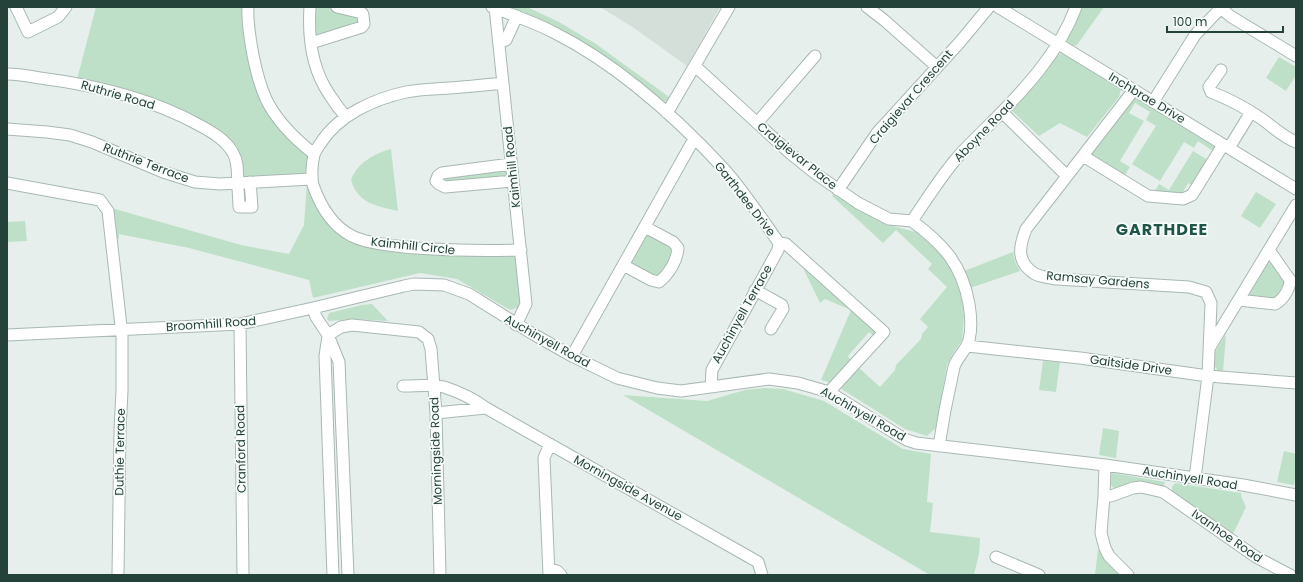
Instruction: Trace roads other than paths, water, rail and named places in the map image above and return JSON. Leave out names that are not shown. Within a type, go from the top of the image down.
[{"type":"street","points":[[16,7],[28,32],[58,17],[66,7]]},
{"type":"street","points":[[248,7],[251,46],[266,99],[282,123],[297,140],[314,154]]},
{"type":"street","points":[[310,7],[309,23],[316,67],[321,81],[329,95],[346,117]]},
{"type":"street","points":[[311,43],[362,27],[364,24],[364,15],[362,13],[337,7]]},
{"type":"street","points":[[667,113],[729,7]]},
{"type":"street","points":[[867,7],[937,67]]},
{"type":"street","name":"Craigievar Crescent","points":[[838,190],[877,133],[989,7]]},
{"type":"street","name":"Inchbrae Drive","points":[[998,7],[1296,189]]},
{"type":"street","name":"Aboyne Road","points":[[912,221],[935,186],[957,158],[1002,112],[1038,72],[1068,27],[1076,7]]},
{"type":"street","name":"Garthdee Drive","points":[[494,8],[554,32],[622,76],[667,113],[726,171],[779,243],[786,244],[884,332],[829,392]]},
{"type":"street","name":"Kaimhill Road","points":[[494,8],[499,42],[526,304],[516,325]]},
{"type":"street","points":[[1153,102],[1195,35],[1221,8],[1230,16],[1296,56]]},
{"type":"street","points":[[499,42],[506,40],[517,16]]},
{"type":"street","points":[[757,123],[815,56]]},
{"type":"street","name":"Craigievar Place","points":[[695,66],[791,154],[838,190],[858,203],[889,219],[912,221]]},
{"type":"street","points":[[1221,70],[1209,87],[1211,92],[1241,106],[1277,132],[1296,142]]},
{"type":"street","name":"Ruthrie Road","points":[[7,74],[76,83],[109,90],[141,99],[184,117],[214,133],[223,140],[234,155],[238,183],[239,207],[252,207],[250,182]]},
{"type":"street","name":"Kaimhill Circle","points":[[503,83],[407,92],[372,103],[346,117],[338,123],[324,139],[314,154],[312,179],[316,192],[328,216],[339,228],[363,241],[402,247],[445,251],[521,250]]},
{"type":"street","name":"Ramsay Gardens","points":[[1133,90],[1026,229],[1020,244],[1021,256],[1024,263],[1036,275],[1057,279],[1189,287],[1206,292],[1211,303],[1210,348],[1208,376],[1195,478]]},
{"type":"street","points":[[1002,112],[1067,176]]},
{"type":"street","points":[[1083,156],[1148,196],[1183,199],[1192,195],[1251,112]]},
{"type":"street","name":"Ruthrie Terrace","points":[[7,128],[70,135],[92,142],[163,172],[196,182],[220,184],[312,179]]},
{"type":"street","points":[[572,356],[694,139]]},
{"type":"street","points":[[511,164],[442,173],[438,176],[436,181],[438,184],[445,187],[513,181]]},
{"type":"street","name":"Duthie Terrace","points":[[7,183],[100,200],[108,211],[121,329],[122,391],[118,575]]},
{"type":"street","points":[[1210,348],[1296,205]]},
{"type":"street","points":[[912,221],[940,243],[952,257],[965,286],[971,319],[967,346],[954,366],[945,410],[940,446]]},
{"type":"street","points":[[623,264],[651,280],[659,282],[666,276],[677,256],[678,248],[673,242],[645,227]]},
{"type":"street","name":"Auchinyell Terrace","points":[[711,387],[712,370],[778,250],[779,243]]},
{"type":"street","points":[[1239,300],[1275,304],[1280,302],[1290,285],[1290,280],[1269,250]]},
{"type":"street","name":"Auchinyell Road","points":[[313,308],[414,284],[444,285],[468,294],[516,325],[572,356],[617,378],[657,388],[681,390],[770,379],[798,383],[829,392],[907,440],[940,446],[1106,465],[1296,495]]},
{"type":"street","points":[[755,290],[782,306],[783,309],[771,329]]},
{"type":"street","points":[[313,308],[316,317],[328,335],[339,362],[348,575]]},
{"type":"street","name":"Broomhill Road","points":[[7,335],[240,324],[313,308]]},
{"type":"street","name":"Cranford Road","points":[[240,324],[243,575]]},
{"type":"street","name":"Morningside Road","points":[[328,335],[341,327],[352,325],[419,332],[428,339],[431,349],[436,413],[440,575]]},
{"type":"street","points":[[328,335],[325,356],[333,575]]},
{"type":"street","name":"Gaitside Drive","points":[[967,346],[1080,358],[1208,376],[1296,384]]},
{"type":"street","name":"Morningside Avenue","points":[[403,386],[444,387],[476,400],[486,408],[758,562],[762,575]]},
{"type":"street","points":[[436,413],[486,408]]},
{"type":"street","points":[[328,443],[342,442]]},
{"type":"street","points":[[550,444],[544,458],[549,572],[557,571],[561,575]]},
{"type":"street","points":[[1106,465],[1100,527],[1102,542],[1109,556],[1128,575]]},
{"type":"street","points":[[1166,494],[1171,475]]},
{"type":"street","name":"Ivanhoe Road","points":[[1104,496],[1111,496],[1133,488],[1141,487],[1151,488],[1166,494],[1256,557],[1290,575]]},
{"type":"street","points":[[332,548],[347,548]]},
{"type":"street","points":[[996,556],[1039,575]]},
{"type":"district","name":"GARTHDEE","points":[[1162,229]]}]
